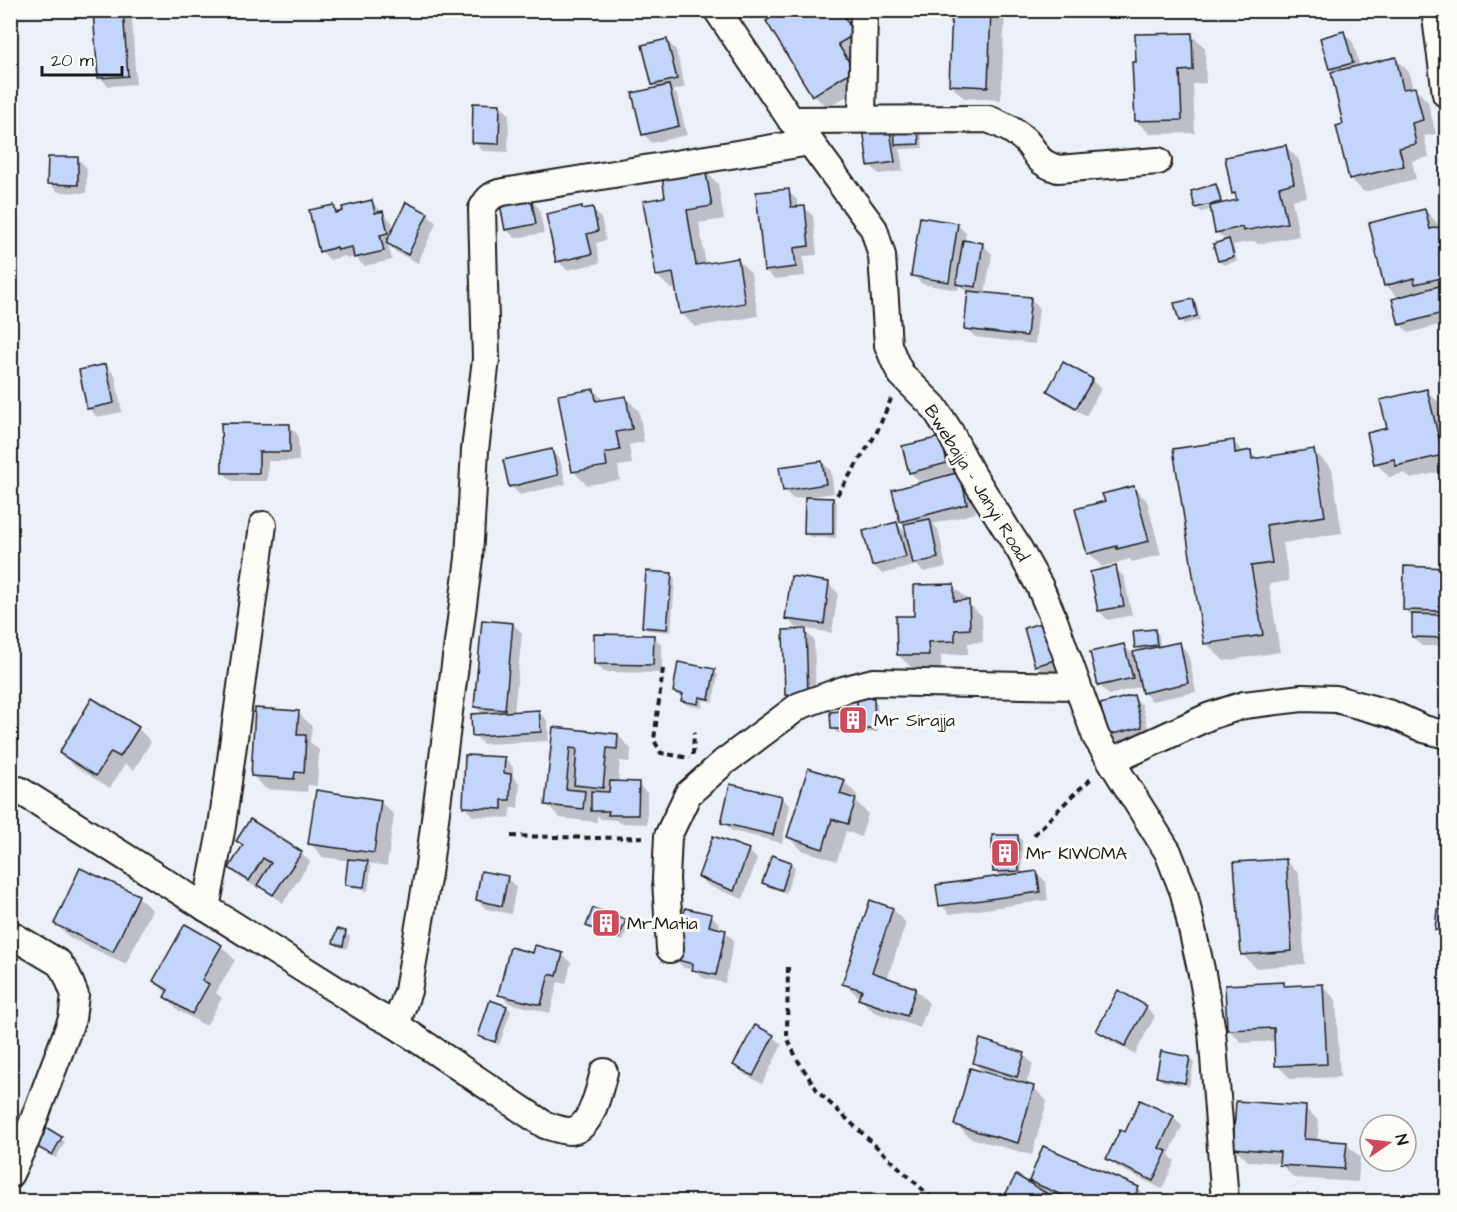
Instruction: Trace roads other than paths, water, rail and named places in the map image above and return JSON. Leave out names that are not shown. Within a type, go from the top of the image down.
[{"type":"street","name":"Bwebajja - Janyi Road","points":[[717,10],[790,120],[810,142],[874,228],[882,256],[888,345],[901,374],[934,407],[1040,586],[1096,737],[1168,852],[1184,893],[1212,1031],[1225,1202]]},
{"type":"street","points":[[862,119],[864,10]]},
{"type":"street","points":[[1435,10],[1446,94]]},
{"type":"street","points":[[790,120],[988,119],[1005,126],[1025,141],[1036,157],[1045,164],[1058,169],[1158,161]]},
{"type":"street","points":[[396,1024],[408,991],[428,873],[469,558],[475,450],[486,359],[482,209],[495,194],[503,192],[810,142]]},
{"type":"street","points":[[206,908],[222,826],[263,525]]},
{"type":"street","points":[[670,949],[666,879],[668,836],[688,794],[724,762],[800,706],[873,682],[1077,686]]},
{"type":"street","points":[[1112,761],[1210,716],[1244,705],[1302,698],[1336,699],[1391,714],[1435,732]]},
{"type":"street","points":[[18,790],[373,1013],[396,1024],[545,1125],[570,1131],[581,1127],[590,1116],[604,1072]]},
{"type":"street","points":[[10,934],[60,963],[75,995],[72,1019],[26,1140],[10,1174]]},
{"type":"place","name":"Mr Sirajja","points":[[853,720]]},
{"type":"place","name":"Mr KIWOMA","points":[[1005,853]]},
{"type":"place","name":"Mr.Matia","points":[[606,923]]}]
